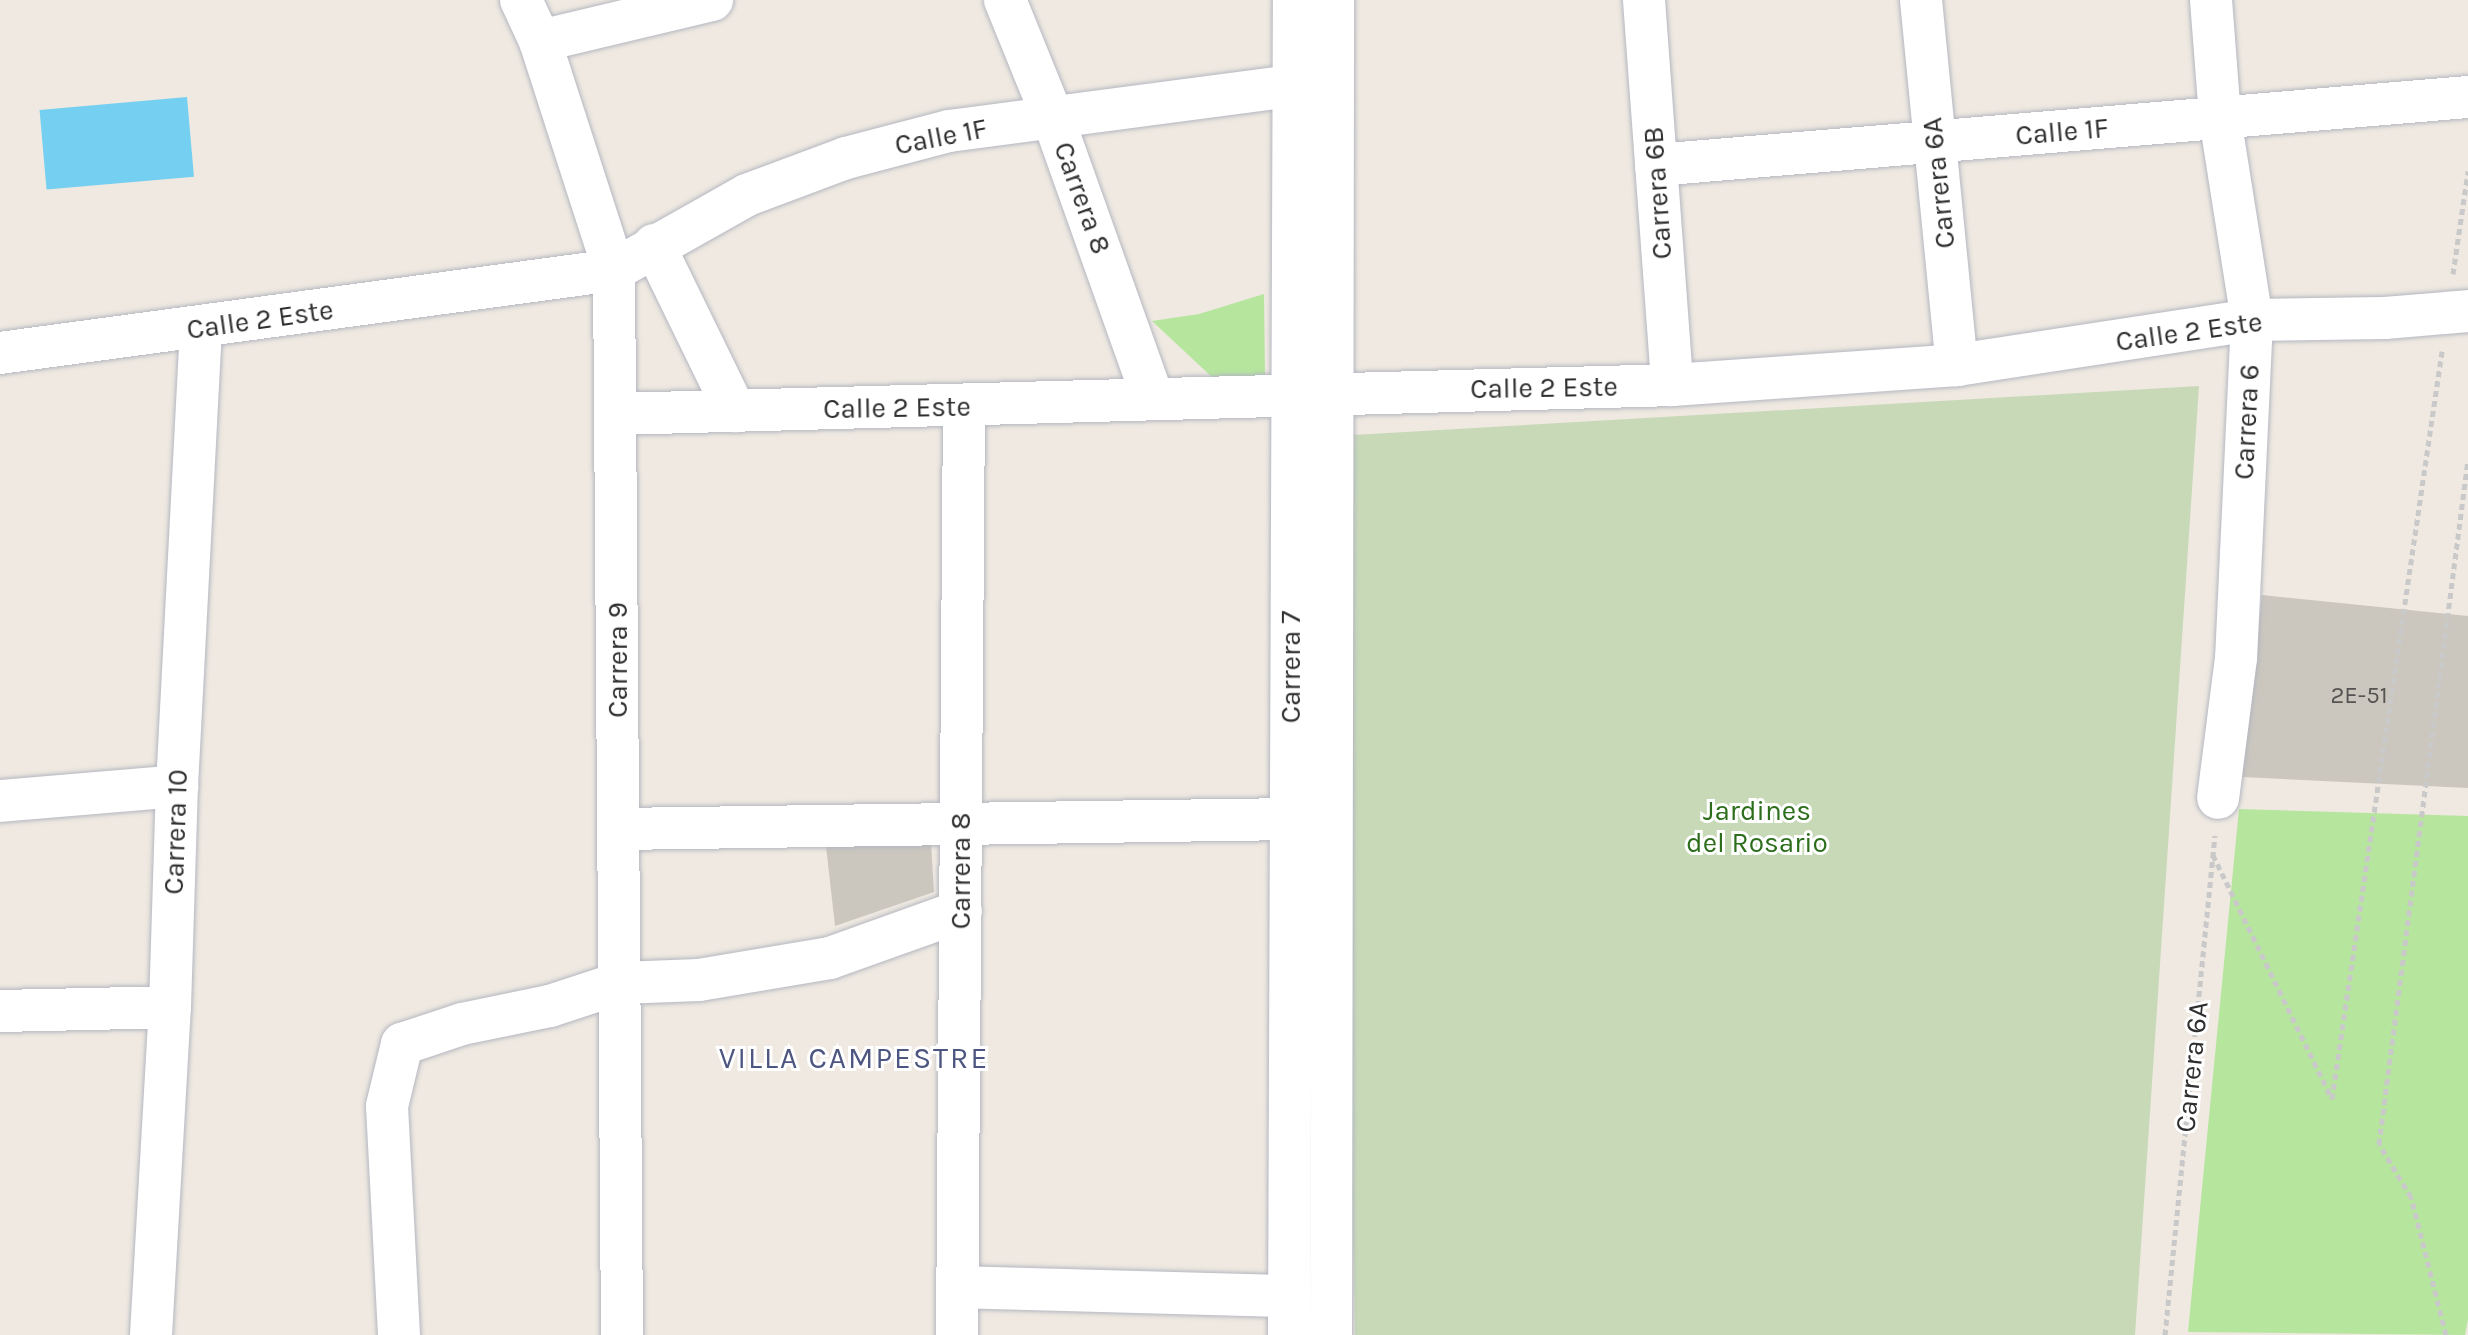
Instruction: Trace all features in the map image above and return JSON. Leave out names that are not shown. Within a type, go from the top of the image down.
[{"type":"street","name":"Carrera 9","points":[[521,0],[540,41],[614,270],[622,1335]]},
{"type":"street","points":[[540,41],[712,0]]},
{"type":"street","name":"Carrera 8","points":[[1005,0],[1053,118],[1153,399]]},
{"type":"street","name":"Carrera 7","points":[[1289,1316],[1294,0]]},
{"type":"street","name":"Carrera 7","points":[[1331,1335],[1333,0]]},
{"type":"street","name":"Carrera 6B","points":[[1644,0],[1672,385]]},
{"type":"street","name":"Carrera 6A","points":[[1921,0],[1957,365]]},
{"type":"street","name":"Carrera 6","points":[[2211,0],[2220,118],[2252,320],[2236,658],[2218,798]]},
{"type":"street","name":"Calle 1F","points":[[614,270],[747,195],[846,158],[949,131],[1293,86]]},
{"type":"street","name":"Calle 1F","points":[[1656,165],[2468,97]]},
{"type":"street","points":[[654,245],[735,411]]},
{"type":"street","name":"Calle 2 Este","points":[[0,353],[614,270]]},
{"type":"street","name":"Calle 2 Este","points":[[617,414],[964,407],[1672,385],[1957,365],[2252,320],[2385,318],[2460,296]]},
{"type":"street","name":"Carrera 10","points":[[151,1335],[170,1007],[177,786],[201,328]]},
{"type":"street","name":"Carrera 8","points":[[957,1335],[964,407]]},
{"type":"street","points":[[0,801],[177,786]]},
{"type":"street","points":[[619,829],[1291,819]]},
{"type":"street","points":[[399,1335],[387,1106],[402,1044],[462,1024],[550,1006],[620,983],[699,980],[830,958],[961,911]]},
{"type":"street","points":[[0,1011],[170,1007]]},
{"type":"street","points":[[958,1287],[1289,1316]]},
{"type":"path","points":[[2460,296],[2468,171]]},
{"type":"path","points":[[2213,855],[2332,1099],[2443,344]]},
{"type":"path","points":[[2446,1335],[2411,1197],[2379,1144],[2468,460]]},
{"type":"path","name":"Carrera 6A","points":[[2165,1335],[2218,798]]},
{"type":"green space","points":[[1264,294],[1265,376],[1214,379],[1152,321],[1199,314]]},
{"type":"green space","name":"Jardines del Rosario","points":[[2199,386],[2135,1335],[1355,1335],[1336,436]]},
{"type":"green space","points":[[2239,809],[2468,816],[2468,1319],[2465,1335],[2188,1332]]},
{"type":"water","points":[[187,97],[194,177],[47,190],[40,110]]},
{"type":"building","points":[[2262,595],[2468,616],[2468,788],[2242,777]]},
{"type":"building","points":[[931,843],[934,892],[835,926],[826,846]]},
{"type":"district","name":"VILLA CAMPESTRE","points":[[854,1058]]}]
